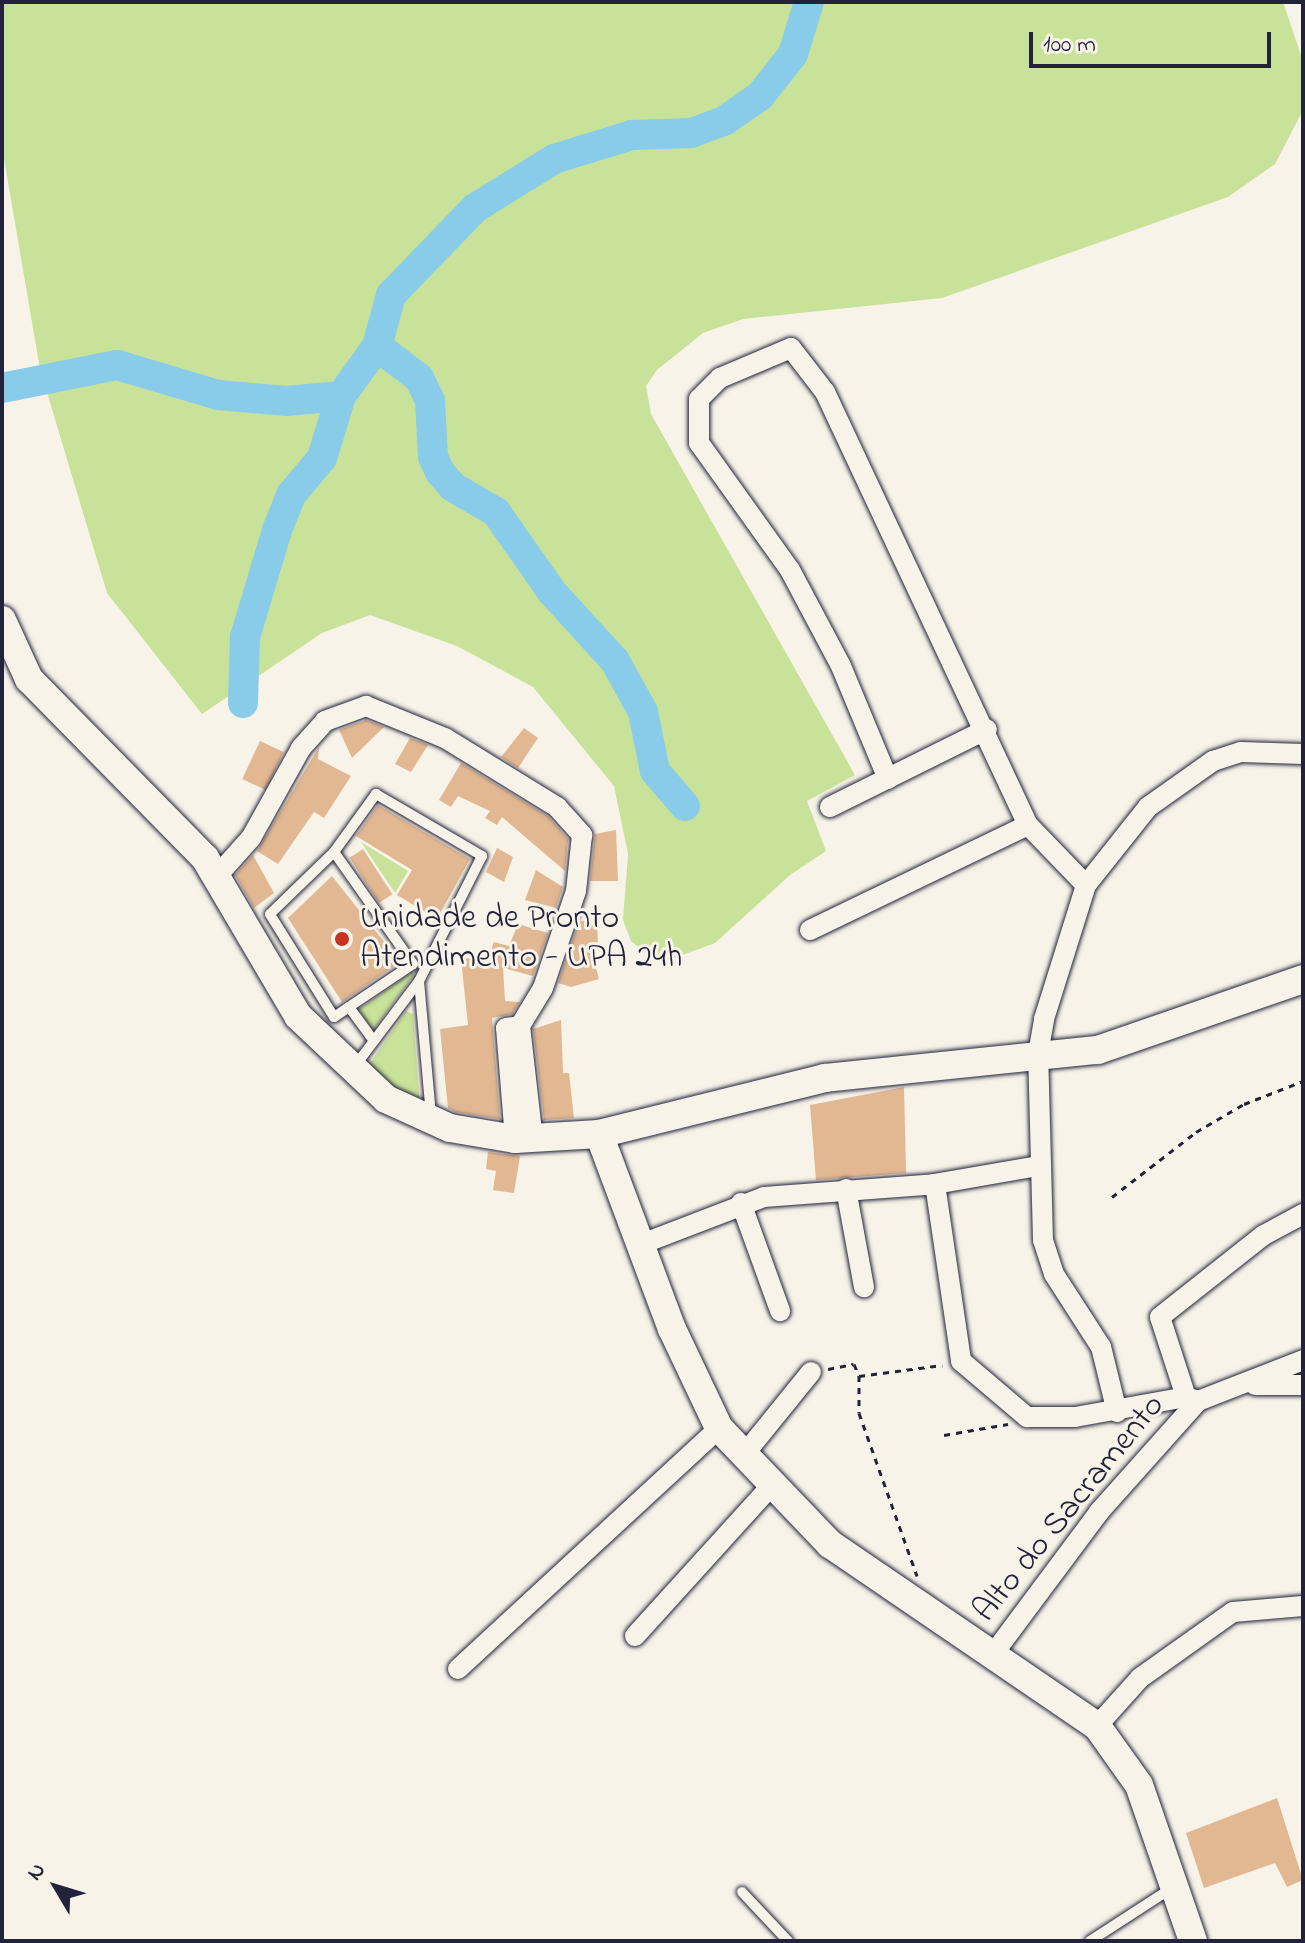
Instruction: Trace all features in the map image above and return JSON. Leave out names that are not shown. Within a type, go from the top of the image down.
[{"type":"street","points":[[888,779],[841,666],[796,582],[699,443],[699,399],[720,378],[791,348],[807,366],[987,729],[1028,825],[1086,885],[1148,807],[1194,770],[1241,752],[1303,754]]},
{"type":"street","points":[[2,620],[29,679],[167,813],[216,877],[298,1016],[351,1071],[386,1099],[432,1121],[524,1140],[599,1134],[825,1078],[1038,1054],[1147,1038],[1244,996],[1303,979]]},
{"type":"street","points":[[216,877],[251,838],[301,748],[337,713],[356,706],[379,708],[445,738],[557,807],[582,835],[576,891],[543,988],[520,1026],[524,1140]]},
{"type":"street","points":[[830,807],[987,729]]},
{"type":"street","points":[[810,930],[1028,825]]},
{"type":"street","name":"Alto do Sacramento","points":[[1086,885],[1038,1054],[1038,1166],[1045,1251],[1101,1347],[1117,1412]]},
{"type":"street","points":[[599,1134],[639,1245],[719,1428],[771,1486],[830,1544],[901,1596],[1097,1726],[1139,1785],[1193,1941]]},
{"type":"street","points":[[639,1245],[741,1203],[846,1189],[935,1184],[1038,1166]]},
{"type":"street","points":[[935,1184],[961,1361],[1027,1417],[1117,1412],[1192,1399],[1303,1360]]},
{"type":"street","points":[[846,1189],[864,1287]]},
{"type":"street","points":[[741,1203],[780,1311]]},
{"type":"street","name":"Alto do Sacramento","points":[[991,1657],[1099,1512],[1192,1399],[1162,1338],[1160,1317],[1264,1235],[1303,1214]]},
{"type":"street","points":[[743,1456],[811,1372]]},
{"type":"street","points":[[1236,1386],[1303,1385]]},
{"type":"street","points":[[458,1669],[719,1428]]},
{"type":"street","points":[[635,1636],[771,1486]]},
{"type":"street","points":[[1097,1726],[1140,1678],[1233,1612],[1303,1606]]},
{"type":"lane","points":[[334,852],[413,964],[334,1017],[270,914],[334,852],[376,794],[482,856],[419,981],[351,1071]]},
{"type":"lane","points":[[257,951],[284,936]]},
{"type":"lane","points":[[419,981],[432,1121]]},
{"type":"lane","points":[[349,1007],[374,1041]]},
{"type":"lane","points":[[1090,1941],[1174,1887]]},
{"type":"lane","points":[[742,1892],[788,1941]]},
{"type":"path","points":[[1112,1197],[1196,1132],[1244,1104],[1303,1081]]},
{"type":"path","points":[[859,1376],[961,1361]]},
{"type":"path","points":[[811,1372],[854,1364],[859,1376],[866,1438],[919,1574],[901,1596]]},
{"type":"path","points":[[944,1435],[974,1435],[1027,1417]]},
{"type":"green space","points":[[3,2],[1283,2],[1303,61],[1303,110],[1275,164],[1228,197],[942,298],[743,319],[703,333],[657,370],[646,386],[651,414],[855,775],[807,801],[826,851],[790,875],[715,943],[669,960],[648,955],[631,941],[623,920],[628,854],[614,786],[533,687],[457,646],[370,615],[322,633],[202,714],[107,593],[40,369],[2,147]]},
{"type":"green space","points":[[361,842],[408,871],[395,893]]},
{"type":"green space","points":[[412,972],[414,975],[373,1030],[358,1010]]},
{"type":"green space","points":[[406,1011],[413,1014],[420,1107],[364,1072]]},
{"type":"building","points":[[366,720],[384,727],[352,758],[339,730]]},
{"type":"building","points":[[524,728],[538,738],[518,768],[501,757]]},
{"type":"building","points":[[410,738],[428,745],[411,772],[395,764]]},
{"type":"building","points":[[260,741],[284,752],[266,790],[242,779]]},
{"type":"building","points":[[319,747],[318,759],[351,776],[324,818],[314,812],[278,864],[257,851]]},
{"type":"building","points":[[461,763],[549,817],[568,839],[565,871],[502,817],[497,825],[485,818],[490,811],[458,796],[451,807],[439,800]]},
{"type":"building","points":[[378,805],[470,859],[437,919],[397,895],[412,870],[356,836]]},
{"type":"building","points":[[616,830],[618,881],[590,881],[595,834]]},
{"type":"building","points":[[497,848],[513,857],[504,882],[486,872]]},
{"type":"building","points":[[363,849],[392,894],[379,903],[350,858]]},
{"type":"building","points":[[253,855],[274,893],[254,908],[235,875]]},
{"type":"building","points":[[536,870],[563,887],[556,908],[525,900]]},
{"type":"building","points":[[332,876],[400,962],[342,1002],[288,918]]},
{"type":"building","points":[[597,918],[598,944],[590,946],[599,979],[571,987],[558,983],[579,922]]},
{"type":"building","points":[[518,924],[548,933],[533,976],[503,968],[505,1001],[520,1002],[512,1014],[492,1018],[500,1119],[455,1112],[448,1108],[440,1029],[468,1025],[461,959],[489,956],[494,942],[509,946]]},
{"type":"building","points":[[561,1020],[563,1073],[569,1073],[574,1118],[544,1120],[533,1029]]},
{"type":"building","points":[[904,1087],[906,1173],[816,1180],[810,1105]]},
{"type":"building","points":[[488,1152],[520,1156],[514,1193],[493,1190],[496,1171],[486,1169]]},
{"type":"building","points":[[1277,1798],[1303,1880],[1287,1887],[1275,1863],[1204,1888],[1186,1833]]},
{"type":"waterway","points":[[243,703],[245,637],[277,530],[291,495],[322,458],[341,396],[377,346],[391,295],[475,208],[554,159],[632,135],[691,133],[724,121],[760,96],[793,54],[809,2]]},
{"type":"waterway","points":[[377,346],[419,378],[430,401],[433,457],[440,472],[453,487],[496,512],[552,592],[615,661],[643,712],[655,771],[685,806]]},
{"type":"waterway","points":[[2,388],[117,365],[218,395],[286,401],[341,396]]},
{"type":"place","name":"Unidade de Pronto Atendimento - UPA 24h","points":[[342,939]]}]
